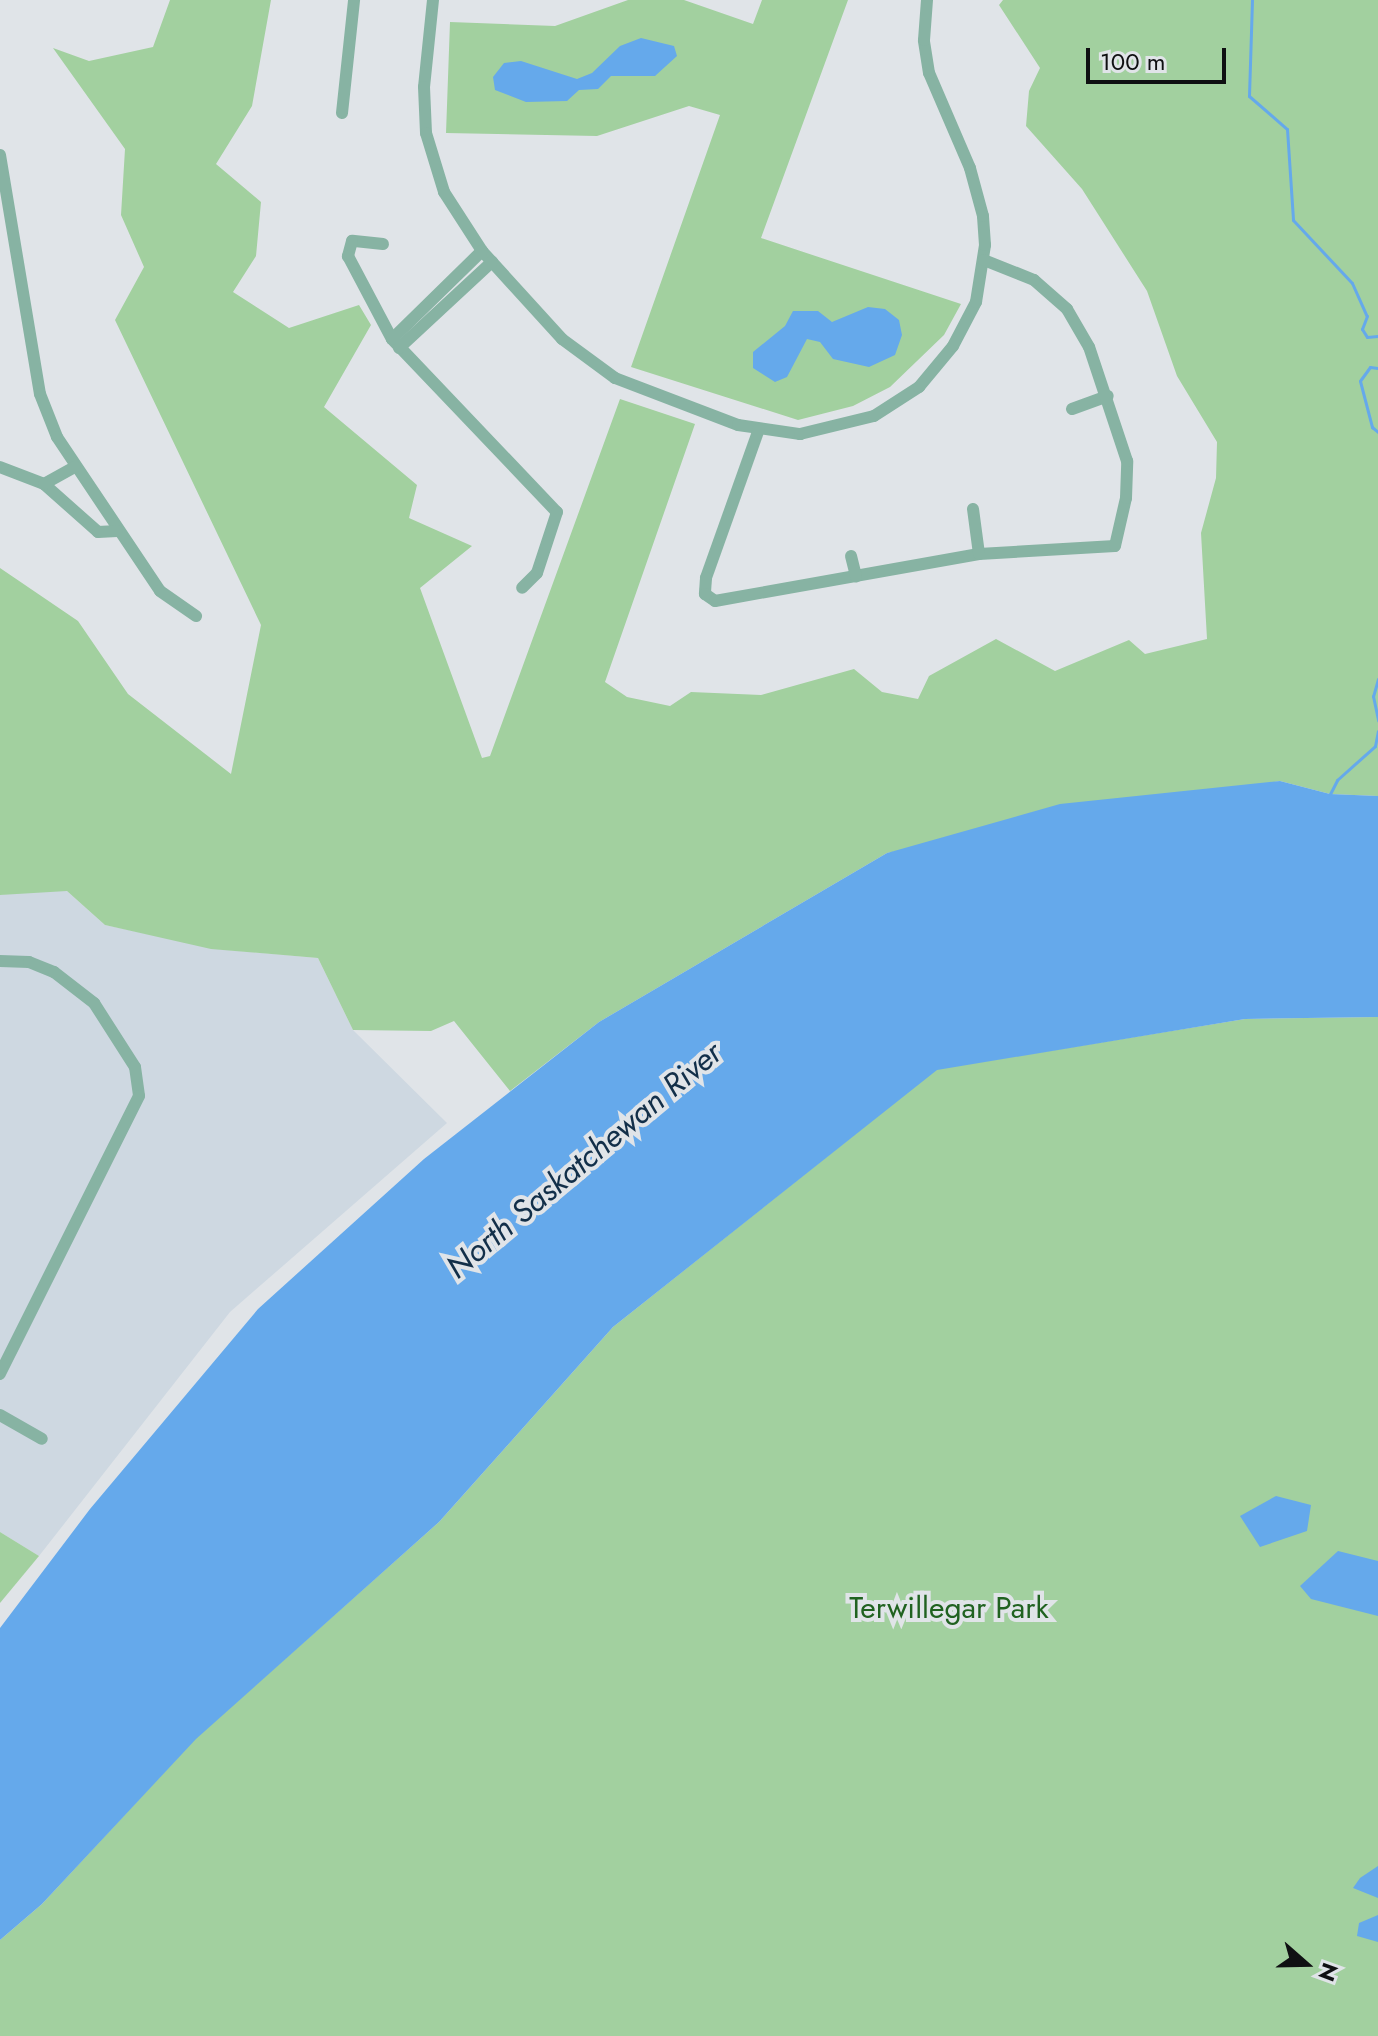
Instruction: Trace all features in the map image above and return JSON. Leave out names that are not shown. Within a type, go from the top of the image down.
[{"type":"street","points":[[342,113],[354,0]]},
{"type":"street","points":[[433,0],[424,87],[426,133],[444,192],[482,251],[562,339],[596,366],[634,388],[759,429],[800,434],[848,425],[874,416],[919,387],[966,324],[984,260],[977,188],[929,73],[924,40],[927,0]]},
{"type":"street","points":[[0,155],[40,394],[75,467],[117,531],[160,591],[196,616]]},
{"type":"street","points":[[383,244],[352,241],[348,256],[396,344],[555,507],[556,521],[537,573],[522,588]]},
{"type":"street","points":[[396,344],[482,251]]},
{"type":"street","points":[[759,429],[706,578],[705,594],[724,600],[979,554],[1115,546],[1126,498],[1127,461],[1108,396],[1089,347],[1067,309],[1034,280],[984,260]]},
{"type":"street","points":[[396,344],[492,262]]},
{"type":"street","points":[[1072,409],[1108,396]]},
{"type":"street","points":[[0,467],[44,484],[98,532],[117,531]]},
{"type":"street","points":[[44,484],[75,467]]},
{"type":"street","points":[[973,509],[979,554]]},
{"type":"street","points":[[851,556],[856,576]]},
{"type":"street","points":[[0,961],[29,962],[54,972],[94,1003],[135,1067],[139,1096],[0,1374]]},
{"type":"street","points":[[0,1415],[42,1439]]},
{"type":"shaded area","points":[[33,890],[67,891],[105,925],[218,949],[318,958],[353,1030],[447,1123],[230,1312],[39,1556],[0,1532],[0,895]]},
{"type":"green space","points":[[170,0],[271,0],[252,106],[216,164],[261,202],[256,256],[233,292],[289,328],[359,305],[371,325],[324,407],[417,485],[409,518],[472,546],[420,588],[482,758],[490,756],[620,399],[695,424],[605,682],[627,697],[670,706],[691,692],[761,695],[854,669],[882,692],[918,699],[929,676],[996,639],[1055,671],[1129,640],[1145,654],[1207,639],[1201,533],[1216,478],[1217,442],[1177,376],[1147,291],[1082,189],[1026,126],[1029,91],[1040,68],[999,5],[1003,0],[1378,0],[1378,796],[1330,794],[1280,781],[887,853],[599,1022],[510,1091],[454,1021],[431,1031],[353,1030],[318,958],[211,949],[105,925],[67,891],[0,895],[0,568],[78,621],[128,694],[231,774],[261,625],[115,320],[144,267],[121,215],[125,149],[53,48],[89,61],[153,47]]},
{"type":"green space","points":[[628,0],[684,0],[753,24],[762,0],[848,0],[761,238],[961,304],[944,335],[890,387],[853,406],[798,420],[631,367],[720,115],[689,106],[597,136],[446,133],[450,22],[555,26]]},
{"type":"green space","name":"Terwillegar Park","points":[[1378,1017],[1378,2036],[0,2036],[0,1940],[42,1904],[195,1739],[439,1522],[613,1327],[937,1069],[1245,1019]]},
{"type":"green space","points":[[0,1532],[39,1556],[0,1603]]},
{"type":"water","points":[[641,38],[674,46],[677,56],[655,76],[611,76],[598,89],[579,90],[567,101],[526,102],[495,90],[493,77],[504,63],[521,61],[577,79],[592,73],[620,46]]},
{"type":"water","points":[[868,307],[885,309],[899,320],[902,335],[895,355],[869,367],[833,359],[820,342],[807,339],[787,377],[775,382],[753,368],[753,352],[785,326],[793,311],[818,311],[832,322]]},
{"type":"water","name":"North Saskatchewan River","points":[[1280,781],[1330,794],[1378,796],[1378,1017],[1245,1019],[937,1070],[613,1327],[439,1522],[196,1739],[42,1904],[0,1940],[0,1628],[90,1509],[258,1309],[424,1159],[599,1022],[887,853],[1060,804]]},
{"type":"water","points":[[1276,1496],[1311,1505],[1307,1531],[1260,1547],[1240,1516]]},
{"type":"water","points":[[1338,1551],[1378,1561],[1378,1616],[1311,1599],[1300,1586]]},
{"type":"water","points":[[1378,1866],[1378,1898],[1353,1888],[1360,1878]]},
{"type":"water","points":[[1378,1915],[1378,1942],[1357,1936],[1359,1923]]},
{"type":"waterway","points":[[1252,0],[1249,96],[1287,129],[1293,220],[1352,283],[1367,316],[1362,329],[1367,337],[1378,336]]},
{"type":"waterway","points":[[1378,368],[1370,367],[1360,381],[1372,427],[1378,432]]},
{"type":"waterway","points":[[1378,679],[1373,696],[1378,720]]},
{"type":"waterway","points":[[1330,794],[1337,780],[1375,746],[1378,731]]}]
